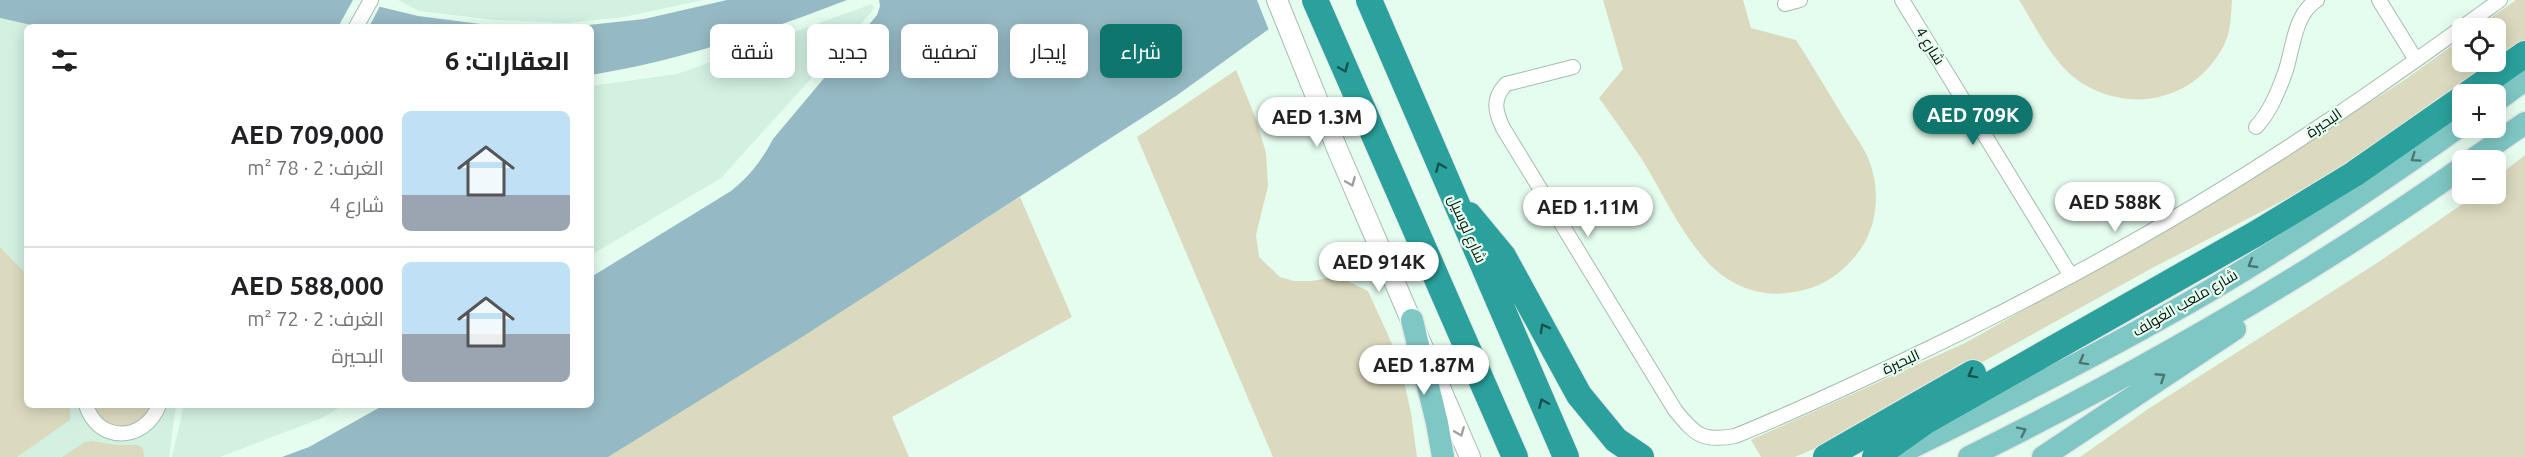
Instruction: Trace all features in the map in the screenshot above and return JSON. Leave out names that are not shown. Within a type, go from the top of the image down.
[{"type":"highway","name":"شارع لوسيل","points":[[1369,0],[1566,457]]},
{"type":"highway","points":[[1318,7],[1515,457]]},
{"type":"highway","points":[[2482,84],[2525,54]]},
{"type":"highway","points":[[1875,457],[1926,421],[2322,194],[2452,105]]},
{"type":"highway","points":[[1826,457],[2070,319],[2208,245],[2302,197],[2322,194]]},
{"type":"highway","points":[[1454,200],[1485,232],[1503,256],[1586,404],[1616,440],[1641,457]]},
{"type":"main road","points":[[2506,93],[2525,80]]},
{"type":"main road","points":[[2486,150],[2525,123]]},
{"type":"main road","name":"شارع ملعب الغولف","points":[[1892,457],[2030,390],[2191,302],[2332,214],[2452,132]]},
{"type":"main road","points":[[2043,457],[2270,306],[2452,175]]},
{"type":"main road","points":[[1969,457],[2048,418],[2189,340],[2380,226]]},
{"type":"main road","points":[[1412,320],[1440,435],[1443,457]]},
{"type":"street","points":[[358,24],[371,0]]},
{"type":"street","points":[[1277,0],[1338,151],[1470,457]]},
{"type":"street","points":[[1785,4],[1800,0]]},
{"type":"street","name":"شارع 4","points":[[1902,0],[2071,276]]},
{"type":"street","points":[[2256,127],[2264,118],[2278,89],[2300,21],[2311,4],[2317,0]]},
{"type":"street","points":[[2379,0],[2416,60]]},
{"type":"street","name":"البحيرة","points":[[1572,67],[1506,84],[1499,92],[1496,112],[1503,128],[1675,410],[1697,434],[1717,439],[1736,436],[1798,409],[1986,321],[2071,276],[2265,162],[2500,0]]},
{"type":"street","points":[[87,408],[92,419],[99,426],[108,431],[127,434],[145,427],[158,408]]},
{"type":"shaded area","points":[[398,0],[703,0],[624,17],[566,23],[495,20],[419,11]]},
{"type":"shaded area","points":[[1603,0],[1743,0],[1751,28],[1796,40],[1863,147],[1873,171],[1876,205],[1871,227],[1862,247],[1841,271],[1828,280],[1802,291],[1767,293],[1734,283],[1723,276],[1699,253],[1678,223],[1643,161],[1599,98],[1623,69]]},
{"type":"shaded area","points":[[2019,0],[2232,0],[2230,23],[2224,45],[2213,63],[2199,77],[2165,96],[2126,99],[2087,86],[2066,70],[2048,48]]},
{"type":"shaded area","points":[[2516,0],[2525,0],[2525,46],[2506,59],[2506,18],[2490,18]]},
{"type":"shaded area","points":[[872,4],[874,9],[860,24],[816,24]]},
{"type":"shaded area","points":[[0,18],[27,24],[24,24],[24,408],[176,408],[169,457],[0,457]]},
{"type":"shaded area","points":[[807,27],[807,78],[812,78],[721,178],[594,253],[594,86],[677,74],[710,62],[710,78],[795,78],[795,32]]},
{"type":"shaded area","points":[[2452,46],[2452,72],[2486,72],[2468,84],[2452,84],[2452,95],[2327,178],[2156,266],[1861,429],[1795,457],[1761,457],[1751,440],[1967,342],[2231,192],[2403,81]]},
{"type":"shaded area","points":[[1236,70],[1256,119],[1266,153],[1268,186],[1256,235],[1259,257],[1280,277],[1294,281],[1312,281],[1337,276],[1368,291],[1399,359],[1411,413],[1417,457],[1273,457],[1137,137]]},
{"type":"shaded area","points":[[2525,155],[2525,457],[2080,457],[2148,409],[2377,263],[2463,204],[2506,204],[2506,170]]},
{"type":"shaded area","points":[[1020,197],[1072,317],[892,417],[909,457],[608,457]]},
{"type":"shaded area","points":[[0,247],[24,272],[24,408],[70,408],[70,420],[17,457],[0,457]]},
{"type":"shaded area","points":[[95,408],[150,408],[139,422],[131,426],[114,425],[99,414]]},
{"type":"shaded area","points":[[183,408],[338,408],[322,418],[220,457],[172,457]]},
{"type":"shaded area","points":[[85,442],[137,445],[143,448],[144,457],[62,457]]},
{"type":"water","points":[[0,0],[352,0],[418,16],[480,24],[27,24],[0,18]]},
{"type":"water","points":[[727,0],[847,0],[781,24],[710,24],[710,47],[656,62],[594,74],[594,24],[644,19]]},
{"type":"water","points":[[879,0],[1309,0],[1176,96],[802,337],[608,457],[282,457],[309,447],[379,408],[594,408],[594,275],[731,191],[744,180],[760,161],[773,139],[824,78],[889,78],[889,24],[869,24],[877,15]]},
{"type":"pier","points":[[353,0],[381,4],[371,24],[340,24]]},
{"type":"pier","points":[[1257,0],[1312,0],[1270,33]]}]
